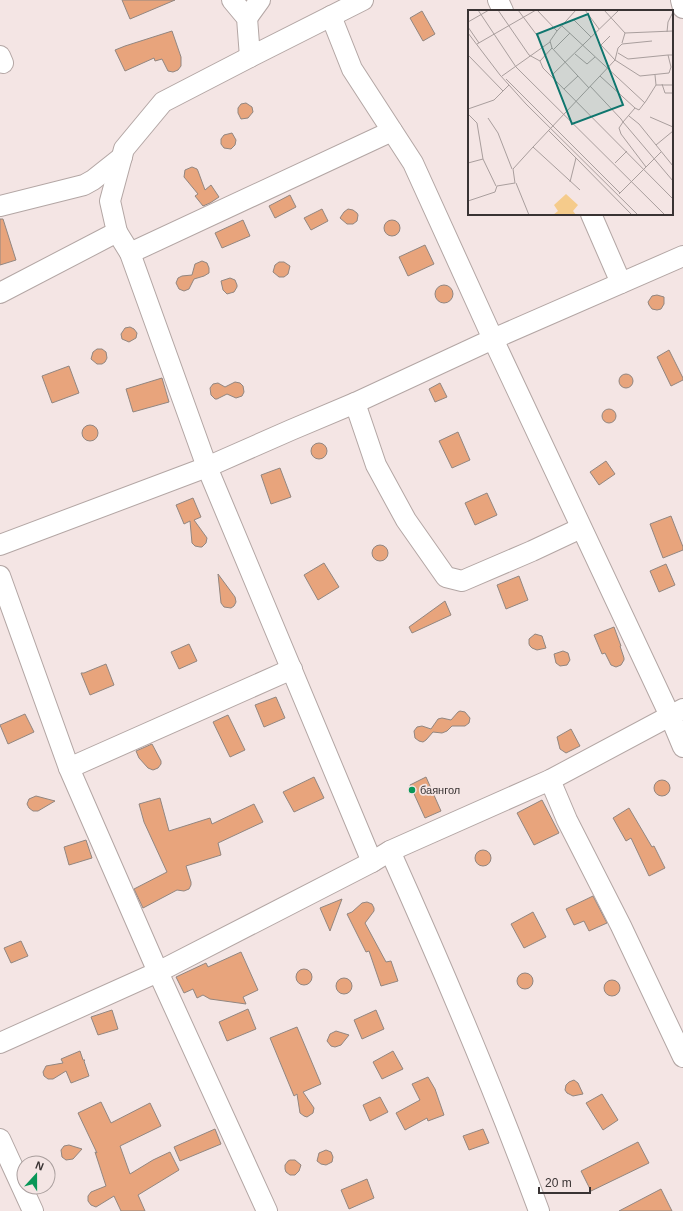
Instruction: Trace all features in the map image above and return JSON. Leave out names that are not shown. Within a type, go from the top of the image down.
[{"type":"street","points":[[232,0],[247,18],[250,57]]},
{"type":"street","points":[[247,18],[260,0]]},
{"type":"street","points":[[363,0],[163,102],[124,149],[110,201],[117,232],[130,253],[207,467],[372,862]]},
{"type":"street","points":[[498,0],[503,10]]},
{"type":"street","points":[[681,0],[683,8]]},
{"type":"street","points":[[331,16],[352,69],[413,164],[581,528],[677,712],[683,747]]},
{"type":"street","points":[[130,253],[392,131]]},
{"type":"street","points":[[0,206],[84,185],[93,180],[122,157]]},
{"type":"street","points":[[591,215],[621,283]]},
{"type":"street","points":[[0,293],[117,232]]},
{"type":"street","points":[[0,545],[207,467],[355,403],[493,339],[683,256]]},
{"type":"street","points":[[355,403],[376,465],[406,520],[446,577],[462,581],[581,528]]},
{"type":"street","points":[[0,576],[68,768],[158,972],[267,1211]]},
{"type":"street","points":[[68,768],[292,669]]},
{"type":"street","points":[[0,1043],[158,972],[372,862],[390,851],[550,780],[677,712]]},
{"type":"street","points":[[550,780],[567,820],[621,926],[683,1057]]},
{"type":"street","points":[[390,851],[434,948],[511,1135],[539,1211]]},
{"type":"street","points":[[0,1139],[32,1211]]},
{"type":"building","points":[[122,0],[175,0],[130,19]]},
{"type":"building","points":[[422,11],[435,34],[423,41],[410,18]]},
{"type":"building","points":[[172,31],[181,57],[181,66],[178,70],[173,72],[168,71],[162,59],[155,61],[154,58],[125,71],[115,50]]},
{"type":"building","points":[[246,103],[252,107],[253,112],[248,118],[241,119],[238,113],[238,108],[241,104]]},
{"type":"building","points":[[232,133],[236,140],[235,145],[231,149],[224,148],[221,144],[221,139],[224,135]]},
{"type":"building","points":[[192,167],[197,169],[205,190],[211,185],[219,197],[203,206],[195,196],[198,194],[184,177],[185,170]]},
{"type":"building","points":[[290,195],[296,207],[275,218],[269,206]]},
{"type":"building","points":[[322,209],[328,221],[311,230],[304,218]]},
{"type":"building","points":[[348,209],[353,210],[358,215],[357,221],[353,224],[347,224],[340,218]]},
{"type":"building","points":[[0,219],[3,219],[16,260],[0,265]]},
{"type":"building","points":[[243,220],[250,236],[222,248],[215,233]]},
{"type":"building","points":[[392,220],[399,225],[400,228],[395,235],[392,236],[385,231],[384,228],[389,221]]},
{"type":"building","points":[[425,245],[434,264],[408,276],[399,257]]},
{"type":"building","points":[[202,261],[207,263],[209,273],[194,279],[189,289],[184,291],[179,289],[176,283],[178,278],[192,275],[195,264]]},
{"type":"building","points":[[279,262],[284,262],[290,266],[288,274],[284,277],[279,277],[273,272],[275,265]]},
{"type":"building","points":[[230,278],[235,280],[237,287],[234,292],[227,294],[223,290],[221,281]]},
{"type":"building","points":[[444,285],[450,288],[453,294],[450,300],[444,303],[438,300],[435,294],[438,288]]},
{"type":"building","points":[[657,295],[664,297],[664,304],[661,309],[657,310],[652,309],[648,302],[652,296]]},
{"type":"building","points":[[130,327],[137,333],[136,338],[129,342],[122,339],[121,334],[125,328]]},
{"type":"building","points":[[97,349],[102,349],[106,352],[107,358],[102,364],[97,364],[91,359],[93,352]]},
{"type":"building","points":[[669,350],[683,378],[683,380],[671,386],[657,357]]},
{"type":"building","points":[[69,366],[79,393],[52,403],[42,376]]},
{"type":"building","points":[[623,374],[629,374],[633,378],[633,384],[629,388],[623,388],[619,384],[619,378]]},
{"type":"building","points":[[162,378],[169,402],[133,412],[126,389]]},
{"type":"building","points":[[235,382],[240,383],[243,386],[244,392],[242,396],[236,398],[227,394],[215,399],[211,395],[210,388],[213,384],[218,383],[225,387]]},
{"type":"building","points":[[440,383],[447,397],[435,402],[429,389]]},
{"type":"building","points":[[606,409],[612,409],[616,413],[616,419],[612,423],[606,423],[602,419],[602,413]]},
{"type":"building","points":[[90,425],[97,430],[98,433],[93,440],[90,441],[83,436],[82,433],[87,426]]},
{"type":"building","points":[[458,432],[470,460],[452,468],[439,441]]},
{"type":"building","points":[[319,443],[326,448],[327,451],[322,458],[319,459],[312,454],[311,451],[316,444]]},
{"type":"building","points":[[606,461],[615,474],[599,485],[590,472]]},
{"type":"building","points":[[280,468],[291,497],[271,504],[261,475]]},
{"type":"building","points":[[487,493],[497,515],[475,525],[465,503]]},
{"type":"building","points":[[193,498],[201,517],[194,520],[207,538],[206,543],[202,547],[195,546],[192,543],[190,521],[184,524],[176,505]]},
{"type":"building","points":[[671,516],[683,550],[663,558],[650,524]]},
{"type":"building","points":[[380,545],[387,550],[388,553],[383,560],[380,561],[373,556],[372,553],[377,546]]},
{"type":"building","points":[[324,563],[339,587],[318,600],[304,575]]},
{"type":"building","points":[[666,564],[675,585],[659,592],[650,571]]},
{"type":"building","points":[[218,574],[235,597],[236,602],[231,608],[224,607],[221,603]]},
{"type":"building","points":[[519,576],[528,600],[506,609],[497,585]]},
{"type":"building","points":[[445,601],[451,615],[412,633],[409,627]]},
{"type":"building","points":[[614,627],[624,658],[621,665],[616,667],[611,665],[605,653],[602,654],[594,635]]},
{"type":"building","points":[[535,634],[542,636],[546,648],[537,650],[530,646],[529,639]]},
{"type":"building","points":[[189,644],[197,661],[179,669],[171,652]]},
{"type":"building","points":[[563,651],[568,653],[570,660],[567,665],[560,666],[556,663],[554,654]]},
{"type":"building","points":[[106,664],[114,685],[90,695],[81,673]]},
{"type":"building","points":[[276,697],[285,718],[264,727],[255,705]]},
{"type":"building","points":[[460,711],[465,712],[470,718],[469,723],[465,726],[452,726],[447,731],[442,733],[433,732],[423,742],[415,738],[414,731],[417,727],[422,726],[431,729],[438,719],[442,718],[451,720]]},
{"type":"building","points":[[25,714],[34,732],[8,744],[0,725]]},
{"type":"building","points":[[228,715],[245,750],[230,757],[213,722]]},
{"type":"building","points":[[571,729],[580,746],[566,753],[560,749],[557,737]]},
{"type":"building","points":[[152,744],[161,761],[158,768],[153,770],[148,768],[139,758],[136,751]]},
{"type":"building","points":[[314,777],[324,798],[294,812],[283,792]]},
{"type":"building","points":[[426,777],[441,811],[425,818],[410,785]]},
{"type":"building","points":[[662,780],[669,785],[670,788],[665,795],[662,796],[655,791],[654,788],[659,781]]},
{"type":"building","points":[[36,796],[55,801],[38,811],[33,811],[27,804],[29,799]]},
{"type":"building","points":[[160,798],[169,831],[210,818],[212,824],[254,804],[263,822],[218,843],[221,855],[186,866],[191,882],[189,889],[184,891],[177,890],[143,908],[134,889],[167,872],[144,822],[139,804]]},
{"type":"building","points":[[542,800],[559,833],[534,845],[517,813]]},
{"type":"building","points":[[629,808],[652,847],[654,846],[665,868],[649,876],[631,838],[626,841],[613,818]]},
{"type":"building","points":[[86,840],[92,858],[69,865],[64,847]]},
{"type":"building","points":[[483,850],[490,855],[491,858],[486,865],[483,866],[476,861],[475,858],[480,851]]},
{"type":"building","points":[[593,896],[607,923],[589,931],[584,921],[574,925],[566,909]]},
{"type":"building","points":[[342,899],[330,931],[320,908]]},
{"type":"building","points":[[367,902],[372,904],[374,911],[365,923],[386,962],[391,961],[398,981],[381,986],[369,951],[366,952],[347,914],[352,912],[362,903]]},
{"type":"building","points":[[533,912],[546,937],[524,948],[511,924]]},
{"type":"building","points":[[21,941],[28,956],[11,963],[4,948]]},
{"type":"building","points":[[241,952],[258,990],[243,997],[246,1004],[210,999],[203,995],[197,998],[193,989],[184,993],[176,977],[206,963],[208,967]]},
{"type":"building","points":[[304,969],[311,974],[312,977],[307,984],[304,985],[297,980],[296,977],[301,970]]},
{"type":"building","points":[[525,973],[532,978],[533,981],[528,988],[525,989],[518,984],[517,981],[522,974]]},
{"type":"building","points":[[344,978],[351,983],[352,986],[347,993],[344,994],[337,989],[336,986],[341,979]]},
{"type":"building","points":[[612,980],[619,985],[620,988],[615,995],[612,996],[605,991],[604,988],[609,981]]},
{"type":"building","points":[[248,1009],[256,1029],[227,1041],[219,1022]]},
{"type":"building","points":[[112,1010],[118,1029],[98,1035],[91,1017]]},
{"type":"building","points":[[376,1010],[384,1029],[362,1039],[354,1020]]},
{"type":"building","points":[[297,1027],[321,1084],[303,1092],[314,1108],[313,1113],[307,1117],[300,1113],[297,1094],[294,1096],[270,1038]]},
{"type":"building","points":[[336,1031],[349,1035],[341,1045],[335,1047],[331,1046],[327,1041],[330,1034]]},
{"type":"building","points":[[80,1051],[83,1060],[85,1060],[84,1061],[89,1076],[71,1083],[66,1071],[53,1079],[48,1079],[44,1076],[43,1072],[46,1066],[63,1063],[61,1059]]},
{"type":"building","points":[[393,1051],[403,1069],[382,1079],[373,1062]]},
{"type":"building","points":[[428,1077],[435,1089],[444,1115],[428,1121],[427,1118],[405,1130],[396,1113],[420,1100],[412,1084]]},
{"type":"building","points":[[574,1080],[578,1083],[583,1094],[573,1096],[565,1090],[566,1085]]},
{"type":"building","points":[[602,1094],[618,1120],[603,1130],[586,1103]]},
{"type":"building","points":[[380,1097],[388,1112],[370,1121],[363,1105]]},
{"type":"building","points":[[101,1102],[111,1123],[150,1103],[161,1126],[120,1146],[130,1174],[170,1152],[179,1170],[138,1195],[145,1211],[121,1211],[114,1196],[96,1207],[91,1205],[88,1201],[88,1196],[91,1192],[106,1186],[95,1152],[97,1153],[78,1113]]},
{"type":"building","points":[[215,1129],[221,1144],[180,1161],[174,1147]]},
{"type":"building","points":[[483,1129],[489,1143],[469,1150],[463,1136]]},
{"type":"building","points":[[638,1142],[649,1163],[591,1191],[581,1171]]},
{"type":"building","points":[[69,1145],[82,1149],[73,1159],[66,1160],[62,1157],[61,1150],[64,1146]]},
{"type":"building","points":[[326,1150],[331,1152],[333,1157],[332,1162],[326,1165],[317,1161],[319,1153]]},
{"type":"building","points":[[290,1160],[295,1160],[301,1165],[299,1171],[295,1175],[290,1175],[285,1169],[285,1165]]},
{"type":"building","points":[[367,1179],[374,1198],[349,1209],[341,1190]]},
{"type":"building","points":[[661,1189],[672,1211],[619,1211]]},
{"type":"place","name":"баянгол","points":[[412,790]]}]
